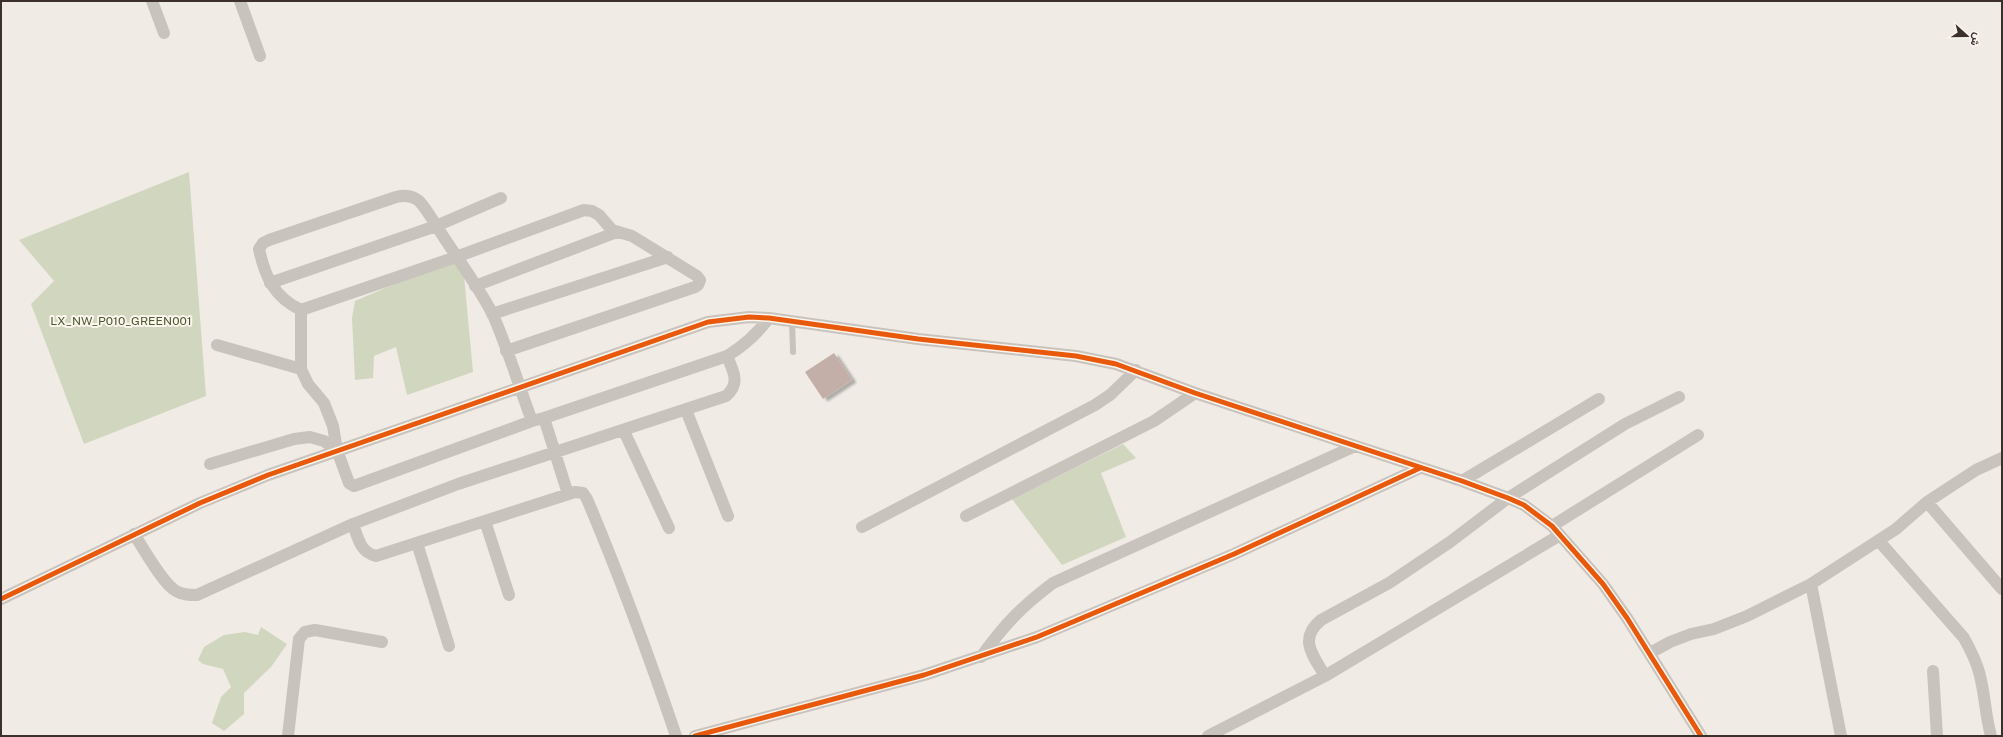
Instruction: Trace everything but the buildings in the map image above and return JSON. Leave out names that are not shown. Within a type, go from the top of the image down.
[{"type":"street","points":[[152,1],[164,33]]},
{"type":"street","points":[[240,1],[260,56]]},
{"type":"street","points":[[506,351],[698,285],[700,280],[697,276],[632,236],[617,232],[599,215],[592,211],[584,210],[456,257],[301,310],[288,304],[270,283],[259,249],[263,243],[404,195],[419,201],[436,226],[456,257],[475,286],[492,314],[532,420]]},
{"type":"street","points":[[270,283],[436,226],[501,198]]},
{"type":"street","points":[[475,286],[617,232]]},
{"type":"street","points":[[492,314],[668,258]]},
{"type":"street","points":[[301,310],[301,369],[308,384],[324,403],[333,426],[336,450],[349,482],[354,486],[532,420],[544,418],[727,356],[748,342],[758,333],[769,318]]},
{"type":"street","points":[[1,599],[134,534],[254,480],[336,450],[708,322],[749,317],[769,318],[918,339],[1096,359],[1136,370],[1195,393],[1462,481],[1508,498],[1529,508],[1552,526],[1603,584],[1650,653],[1701,736]]},
{"type":"street","points":[[217,345],[301,369]]},
{"type":"street","points":[[134,534],[166,582],[175,591],[186,595],[197,595],[353,524],[458,484],[624,431],[726,396],[732,391],[736,383],[735,375],[727,356]]},
{"type":"street","points":[[862,527],[1095,405],[1119,387],[1136,370]]},
{"type":"street","points":[[966,516],[1154,421],[1195,393]]},
{"type":"street","points":[[1325,676],[1311,651],[1308,639],[1312,628],[1321,620],[1389,583],[1420,563],[1508,498],[1625,424],[1679,397]]},
{"type":"street","points":[[1462,481],[1599,399]]},
{"type":"street","points":[[686,410],[728,516]]},
{"type":"street","points":[[544,418],[568,494]]},
{"type":"street","points":[[624,431],[670,528]]},
{"type":"street","points":[[1552,526],[1698,435]]},
{"type":"street","points":[[210,464],[294,439],[310,437],[324,441],[336,450]]},
{"type":"street","points":[[981,657],[1001,629],[1021,609],[1053,583],[1355,446]]},
{"type":"street","points":[[1650,653],[1670,642],[1691,634],[1714,629],[1747,616],[1810,584],[1879,541],[1896,529],[1927,502],[1976,470],[2002,458]]},
{"type":"street","points":[[694,736],[867,692],[981,657],[1037,637],[1234,554],[1420,468]]},
{"type":"street","points":[[353,524],[362,548],[368,554],[376,556],[568,494],[576,492],[583,493],[587,499],[626,593],[676,736]]},
{"type":"street","points":[[1927,502],[2002,589]]},
{"type":"street","points":[[486,521],[509,595]]},
{"type":"street","points":[[1208,736],[1325,676],[1560,535]]},
{"type":"street","points":[[1879,541],[1964,638],[1980,673],[1986,716],[1991,736]]},
{"type":"street","points":[[417,543],[450,646]]},
{"type":"street","points":[[1810,584],[1841,736]]},
{"type":"street","points":[[288,736],[299,639],[306,632],[315,630],[382,642]]},
{"type":"street","points":[[1933,671],[1937,736]]},
{"type":"lane","points":[[792,321],[793,352]]},
{"type":"green space","name":"LX_NW_P010_GREEN001","points":[[189,172],[206,396],[84,444],[31,304],[54,281],[19,240]]},
{"type":"green space","points":[[462,255],[473,372],[407,395],[396,347],[374,356],[373,378],[355,380],[352,318],[355,301]]},
{"type":"green space","points":[[1123,444],[1136,458],[1101,473],[1126,537],[1062,565],[1012,499]]},
{"type":"green space","points":[[261,627],[287,644],[271,667],[244,693],[244,714],[224,731],[212,723],[221,697],[231,687],[223,669],[203,664],[198,660],[204,647],[224,635],[245,632],[258,635]]},
{"type":"cycle path","points":[[1,599],[200,503],[268,475],[708,322],[749,317],[769,318],[918,339],[1076,356],[1116,364],[1195,393],[1462,481],[1524,505],[1552,526],[1603,584],[1627,618],[1701,736]]},
{"type":"cycle path","points":[[695,736],[924,675],[1037,637],[1234,554],[1420,468]]}]
